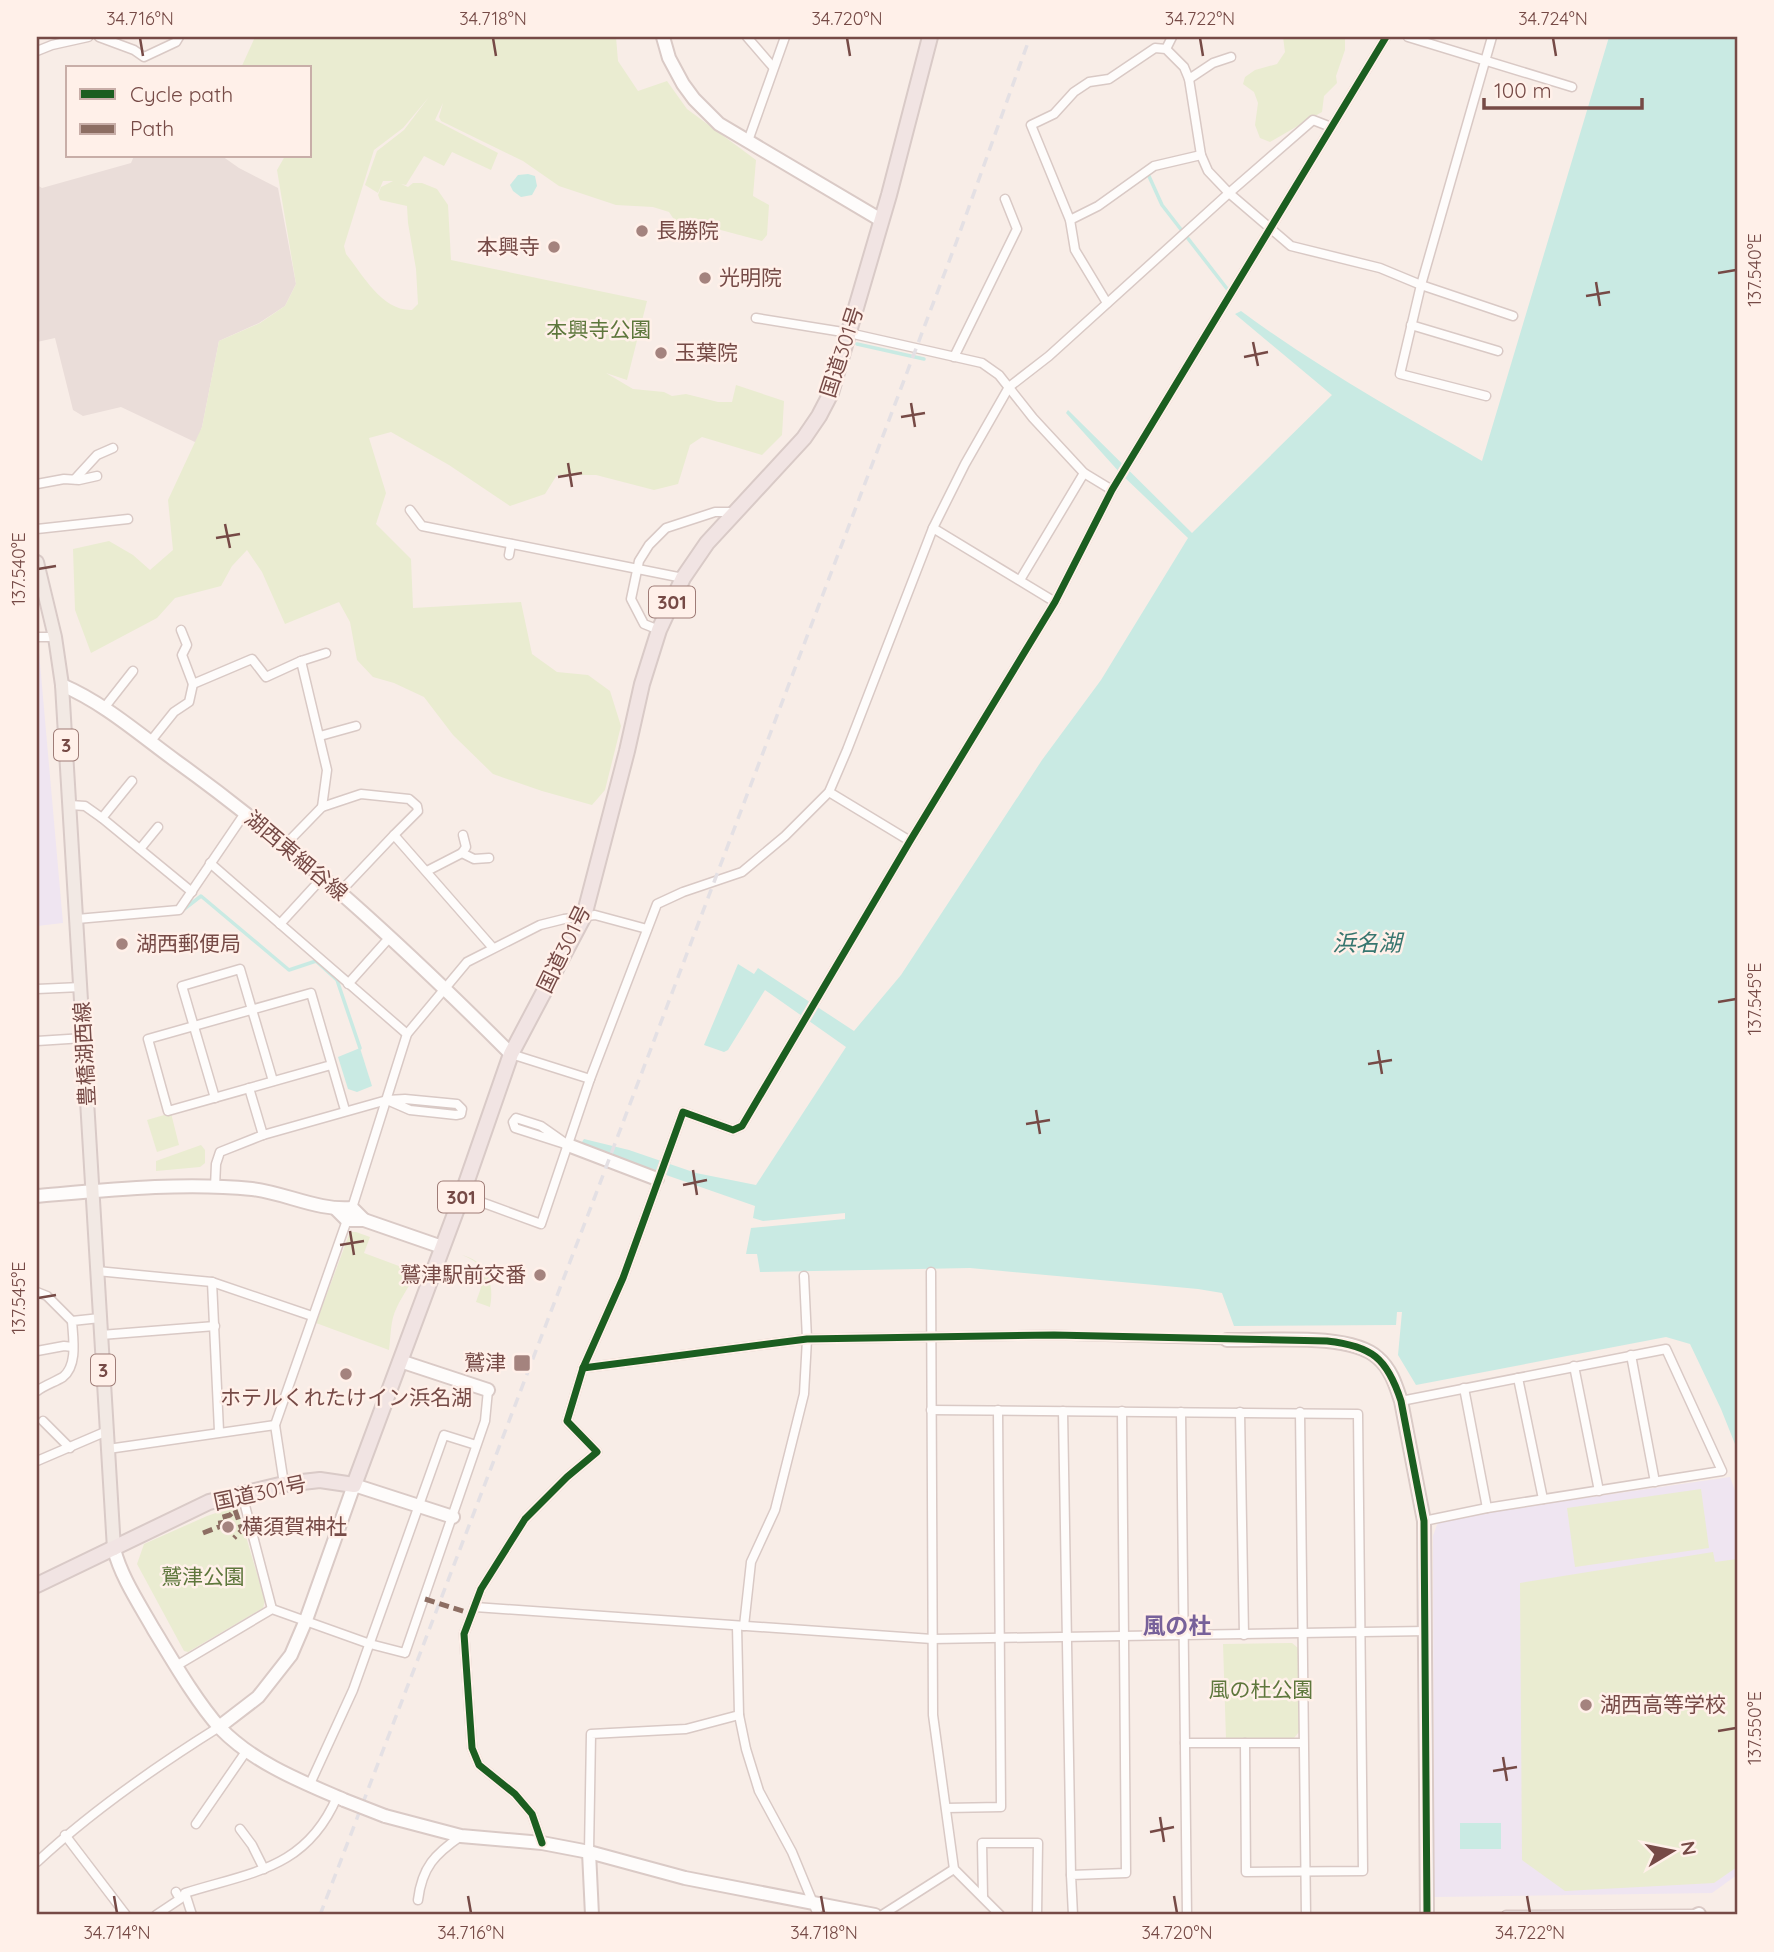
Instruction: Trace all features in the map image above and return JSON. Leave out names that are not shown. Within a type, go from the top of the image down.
[{"type":"highway","name":"国道301号","points":[[37,1585],[209,1502],[284,1484],[320,1480],[354,1485],[462,1195],[511,1054],[584,916],[642,684],[659,630],[683,578],[707,543],[804,438],[831,393],[930,37]]},
{"type":"main road","name":"豊橋湖西線","points":[[37,562],[55,637],[62,685],[114,1549]]},
{"type":"street","points":[[37,51],[46,46],[88,37]]},
{"type":"street","points":[[99,37],[134,50],[144,57],[176,42],[179,37]]},
{"type":"street","points":[[663,37],[669,58],[683,84],[719,124],[881,220]]},
{"type":"street","points":[[747,37],[773,67]]},
{"type":"street","points":[[748,141],[785,37]]},
{"type":"street","points":[[1166,49],[1172,37]]},
{"type":"street","points":[[541,1843],[532,1814],[515,1794],[479,1765],[472,1748],[464,1634],[481,1589],[525,1519],[567,1477],[597,1452],[567,1421],[583,1368],[623,1278],[683,1112],[733,1130],[741,1126],[1055,602],[1112,490],[1386,37]]},
{"type":"street","points":[[1408,37],[1572,87]]},
{"type":"street","points":[[1486,396],[1400,374],[1420,285],[1492,37]]},
{"type":"street","points":[[1107,303],[1075,250],[1070,220],[1031,125],[1054,114],[1074,92],[1089,82],[1109,79],[1155,48],[1166,49],[1184,67],[1189,79],[1201,155],[1208,171],[1229,193],[1291,246],[1380,268],[1420,285],[1513,316]]},
{"type":"street","points":[[1189,79],[1213,63],[1231,57]]},
{"type":"street","points":[[462,1195],[541,1224],[590,1079],[657,904],[742,872],[785,836],[829,792],[933,528],[965,464],[1009,387],[1040,364],[1312,120],[1331,127]]},
{"type":"street","points":[[1070,220],[1098,206],[1154,166],[1201,155]]},
{"type":"street","points":[[954,357],[1017,229],[1005,199]]},
{"type":"street","points":[[756,318],[849,333],[982,363],[999,374],[1033,418],[1084,473],[1112,490]]},
{"type":"street","points":[[1411,325],[1498,351]]},
{"type":"street","points":[[75,479],[97,455],[113,448]]},
{"type":"street","points":[[1020,580],[1084,473]]},
{"type":"street","points":[[37,484],[97,476]]},
{"type":"street","points":[[410,510],[422,526],[683,578]]},
{"type":"street","points":[[659,630],[645,624],[631,599],[639,561],[649,545],[666,528],[715,512],[734,512]]},
{"type":"street","points":[[37,529],[128,519]]},
{"type":"street","points":[[933,528],[1055,602]]},
{"type":"street","points":[[509,555],[511,544]]},
{"type":"street","points":[[150,742],[174,712],[189,702],[193,684],[182,655],[187,645],[181,630]]},
{"type":"street","points":[[37,636],[55,637]]},
{"type":"street","points":[[193,684],[252,659],[266,677],[326,653]]},
{"type":"street","points":[[301,661],[327,770],[322,807]]},
{"type":"street","points":[[104,708],[133,671]]},
{"type":"street","name":"湖西東細谷線","points":[[62,685],[104,708],[286,844],[446,989],[511,1054]]},
{"type":"street","points":[[320,736],[356,726]]},
{"type":"street","points":[[103,818],[132,781]]},
{"type":"street","points":[[829,792],[910,841]]},
{"type":"street","points":[[286,844],[322,807],[361,793],[409,799],[417,806],[418,811],[340,892]]},
{"type":"street","points":[[70,805],[81,805],[103,818],[191,892]]},
{"type":"street","points":[[77,919],[180,910],[245,813]]},
{"type":"street","points":[[140,849],[158,827]]},
{"type":"street","points":[[394,835],[493,947]]},
{"type":"street","points":[[427,871],[462,853],[466,847],[463,835]]},
{"type":"street","points":[[462,853],[474,859],[489,858]]},
{"type":"street","points":[[210,863],[407,1034]]},
{"type":"street","points":[[280,924],[323,877]]},
{"type":"street","points":[[284,1484],[275,1425],[350,1214],[407,1034],[467,962],[540,925],[595,915],[648,929]]},
{"type":"street","points":[[348,984],[390,937]]},
{"type":"street","points":[[215,1098],[182,986],[240,969],[273,1081]]},
{"type":"street","points":[[37,989],[81,987]]},
{"type":"street","points":[[331,1065],[168,1111],[148,1040],[311,993],[345,1110]]},
{"type":"street","points":[[37,1041],[84,1038]]},
{"type":"street","points":[[511,1054],[590,1079]]},
{"type":"street","points":[[249,1088],[263,1135]]},
{"type":"street","points":[[215,1186],[215,1164],[220,1152],[263,1135],[345,1110],[387,1100],[399,1098],[457,1104],[462,1109],[461,1114],[456,1115],[410,1110],[387,1100]]},
{"type":"street","points":[[568,1145],[541,1126],[521,1118],[516,1118],[513,1122],[515,1128],[657,1179]]},
{"type":"street","points":[[37,1196],[215,1186],[255,1190],[336,1209],[442,1247]]},
{"type":"street","points":[[97,1271],[212,1282],[312,1317]]},
{"type":"street","points":[[930,1272],[933,1715],[954,1869],[1000,1915]]},
{"type":"street","points":[[804,1276],[807,1339],[804,1394],[775,1510],[751,1562],[741,1626],[739,1715],[759,1791],[792,1852],[816,1909]]},
{"type":"street","points":[[212,1282],[219,1431]]},
{"type":"street","points":[[37,1292],[47,1296],[72,1321],[73,1348],[70,1369],[62,1377],[37,1391]]},
{"type":"street","points":[[72,1321],[100,1318]]},
{"type":"street","points":[[101,1335],[215,1326]]},
{"type":"street","points":[[583,1368],[807,1339],[1122,1335],[1327,1341],[1352,1344],[1368,1350],[1380,1359],[1395,1383],[1401,1401],[1424,1521],[1427,1915]]},
{"type":"street","points":[[37,1351],[64,1346],[73,1348]]},
{"type":"street","points":[[1401,1401],[1666,1349],[1722,1471],[1487,1508],[1424,1521]]},
{"type":"street","points":[[1631,1355],[1655,1482]]},
{"type":"street","points":[[176,1666],[272,1609],[370,1644],[405,1653],[485,1421],[488,1390],[401,1361]]},
{"type":"street","points":[[1574,1366],[1599,1491]]},
{"type":"street","points":[[1518,1378],[1543,1499]]},
{"type":"street","points":[[1464,1388],[1487,1508]]},
{"type":"street","points":[[931,1410],[1357,1414],[1363,1871],[1246,1872],[1245,1743]]},
{"type":"street","points":[[946,1808],[1001,1807],[998,1410]]},
{"type":"street","points":[[1063,1411],[1065,1636],[1073,1915]]},
{"type":"street","points":[[1071,1875],[1126,1873],[1122,1411]]},
{"type":"street","points":[[1181,1412],[1187,1915]]},
{"type":"street","points":[[1240,1412],[1244,1634]]},
{"type":"street","points":[[1300,1412],[1306,1915]]},
{"type":"street","points":[[43,1421],[70,1448]]},
{"type":"street","points":[[108,1449],[275,1425]]},
{"type":"street","points":[[37,1461],[107,1431]]},
{"type":"street","points":[[309,1786],[353,1690],[417,1505],[444,1436],[476,1445]]},
{"type":"street","points":[[37,1862],[65,1835],[154,1768],[219,1727],[258,1697],[291,1655],[354,1485],[453,1517]]},
{"type":"street","points":[[242,1494],[272,1609]]},
{"type":"street","points":[[114,1549],[144,1611],[176,1666],[219,1727],[263,1762],[309,1786],[385,1816],[461,1836],[541,1843],[589,1852],[816,1909],[875,1915]]},
{"type":"street","points":[[474,1607],[932,1639],[1426,1631]]},
{"type":"street","points":[[592,1915],[589,1852],[591,1734],[687,1729],[739,1715]]},
{"type":"street","points":[[1185,1743],[1303,1743]]},
{"type":"street","points":[[196,1824],[247,1750]]},
{"type":"street","points":[[192,1915],[185,1893],[285,1861],[301,1849],[340,1799]]},
{"type":"street","points":[[240,1829],[264,1869]]},
{"type":"street","points":[[65,1835],[126,1915]]},
{"type":"street","points":[[418,1900],[421,1879],[438,1852],[461,1836]]},
{"type":"street","points":[[983,1897],[982,1843],[1038,1843],[1037,1915]]},
{"type":"street","points":[[882,1915],[954,1869]]},
{"type":"street","points":[[156,1915],[180,1899],[176,1892]]},
{"type":"street","points":[[1506,1915],[1698,1915]]},
{"type":"shaded area","points":[[133,158],[225,158],[278,188],[296,284],[285,306],[259,323],[219,341],[197,443],[121,407],[83,416],[73,410],[55,338],[37,342],[37,185],[42,188],[131,163]]},
{"type":"shaded area","points":[[37,652],[63,923],[37,926]]},
{"type":"shaded area","name":"湖西高等学校","points":[[1730,1477],[1737,1496],[1737,1875],[1712,1893],[1434,1897],[1433,1536],[1439,1519]]},
{"type":"green space","name":"本興寺公園","points":[[255,37],[616,37],[618,61],[638,91],[667,81],[687,109],[756,160],[753,196],[769,205],[767,235],[762,241],[702,225],[677,224],[669,212],[653,207],[616,205],[559,186],[523,161],[441,121],[439,117],[443,103],[435,120],[498,153],[491,170],[452,152],[444,166],[424,156],[406,185],[401,184],[408,187],[413,183],[422,183],[437,189],[448,205],[451,260],[647,301],[627,380],[606,373],[633,389],[732,402],[736,385],[784,401],[782,435],[762,455],[702,437],[690,445],[678,484],[654,490],[596,475],[557,475],[545,494],[510,506],[449,465],[391,432],[369,438],[386,493],[376,524],[411,559],[413,608],[521,602],[532,654],[557,672],[588,675],[610,691],[621,726],[605,790],[592,805],[493,774],[453,735],[424,697],[373,677],[357,660],[350,622],[339,602],[285,624],[262,572],[247,550],[232,566],[221,586],[175,598],[157,618],[91,653],[75,610],[73,549],[109,541],[133,555],[150,570],[173,550],[168,500],[202,427],[219,341],[260,323],[285,306],[296,284],[277,170],[284,158],[312,158],[312,66],[242,66]],"holes":[[[429,97],[404,130],[377,151],[365,185],[378,193],[383,181],[393,181],[381,187],[378,195],[380,200],[407,206],[418,304],[412,310],[401,309],[382,298],[346,254],[344,246],[374,150],[403,128]]]},
{"type":"green space","points":[[1283,37],[1345,37],[1345,50],[1336,76],[1337,83],[1324,96],[1322,112],[1270,142],[1260,138],[1255,125],[1258,103],[1254,92],[1243,84],[1245,77],[1255,70],[1277,64],[1285,52]]},
{"type":"green space","points":[[171,1113],[179,1145],[157,1152],[147,1120]]},
{"type":"green space","points":[[201,1145],[205,1150],[205,1163],[200,1167],[156,1171],[156,1161]]},
{"type":"green space","points":[[350,1232],[370,1237],[364,1253],[415,1272],[395,1312],[389,1350],[316,1323]]},
{"type":"green space","points":[[462,1255],[477,1262],[487,1274],[491,1289],[490,1307],[476,1302],[482,1286],[481,1268]]},
{"type":"green space","points":[[1701,1489],[1709,1548],[1575,1567],[1567,1508]]},
{"type":"green space","name":"鷲津公園","points":[[237,1506],[265,1601],[263,1608],[188,1652],[184,1651],[137,1564],[144,1544]]},
{"type":"green space","points":[[1713,1552],[1715,1562],[1737,1559],[1737,1867],[1714,1883],[1565,1891],[1522,1860],[1520,1583]]},
{"type":"green space","name":"風の杜公園","points":[[1292,1643],[1298,1648],[1299,1732],[1294,1738],[1226,1740],[1223,1644]]},
{"type":"water","name":"浜名湖","points":[[1609,37],[1737,37],[1737,1449],[1690,1344],[1666,1337],[1416,1385],[1398,1355],[1402,1312],[1397,1312],[1396,1325],[1234,1326],[1222,1293],[1198,1289],[970,1268],[760,1272],[757,1254],[746,1254],[751,1228],[845,1219],[845,1213],[763,1221],[753,1218],[755,1206],[580,1145],[584,1139],[629,1150],[696,1173],[756,1185],[846,1047],[765,990],[728,1050],[724,1052],[704,1045],[738,964],[754,974],[758,968],[854,1031],[901,975],[1042,760],[1101,680],[1188,538],[1121,474],[1066,413],[1068,410],[1192,533],[1332,395],[1235,314],[1241,311],[1329,371],[1482,461]]},
{"type":"water","points":[[518,175],[535,176],[537,186],[532,195],[521,197],[510,185]]},
{"type":"water","points":[[360,1048],[372,1086],[357,1092],[348,1089],[338,1057]]},
{"type":"water","points":[[1460,1823],[1501,1823],[1501,1849],[1460,1849]]},
{"type":"waterway","points":[[1148,174],[1162,205],[1228,290]]},
{"type":"waterway","points":[[857,344],[924,359]]},
{"type":"waterway","points":[[183,910],[201,896],[289,970],[316,961],[337,980],[360,1048]]},
{"type":"railway","points":[[320,1915],[956,243],[1030,37]]},
{"type":"marked path","points":[[203,1533],[221,1526],[220,1518],[235,1510],[242,1530],[234,1538]]},
{"type":"marked path","points":[[425,1599],[472,1614]]},
{"type":"cycle path","points":[[542,1843],[532,1814],[515,1794],[479,1765],[472,1748],[464,1634],[481,1589],[525,1519],[567,1477],[597,1452],[567,1421],[583,1368],[623,1278],[683,1112],[733,1130],[742,1126],[1055,602],[1112,490],[1386,37]]},
{"type":"cycle path","points":[[583,1368],[807,1339],[1054,1335],[1327,1341],[1356,1346],[1376,1357],[1390,1374],[1401,1401],[1424,1521],[1427,1915]]},
{"type":"place","name":"長勝院","points":[[642,231]]},
{"type":"place","name":"本興寺","points":[[554,247]]},
{"type":"place","name":"光明院","points":[[705,278]]},
{"type":"place","name":"玉葉院","points":[[661,353]]},
{"type":"place","name":"湖西郵便局","points":[[122,944]]},
{"type":"place","name":"鷲津駅前交番","points":[[540,1275]]},
{"type":"place","name":"鷲津","points":[[522,1363]]},
{"type":"place","name":"ホテルくれたけイン浜名湖","points":[[346,1374]]},
{"type":"place","name":"横須賀神社","points":[[228,1527]]},
{"type":"place","name":"湖西高等学校","points":[[1586,1705]]},
{"type":"district","name":"風の杜","points":[[1177,1626]]}]
